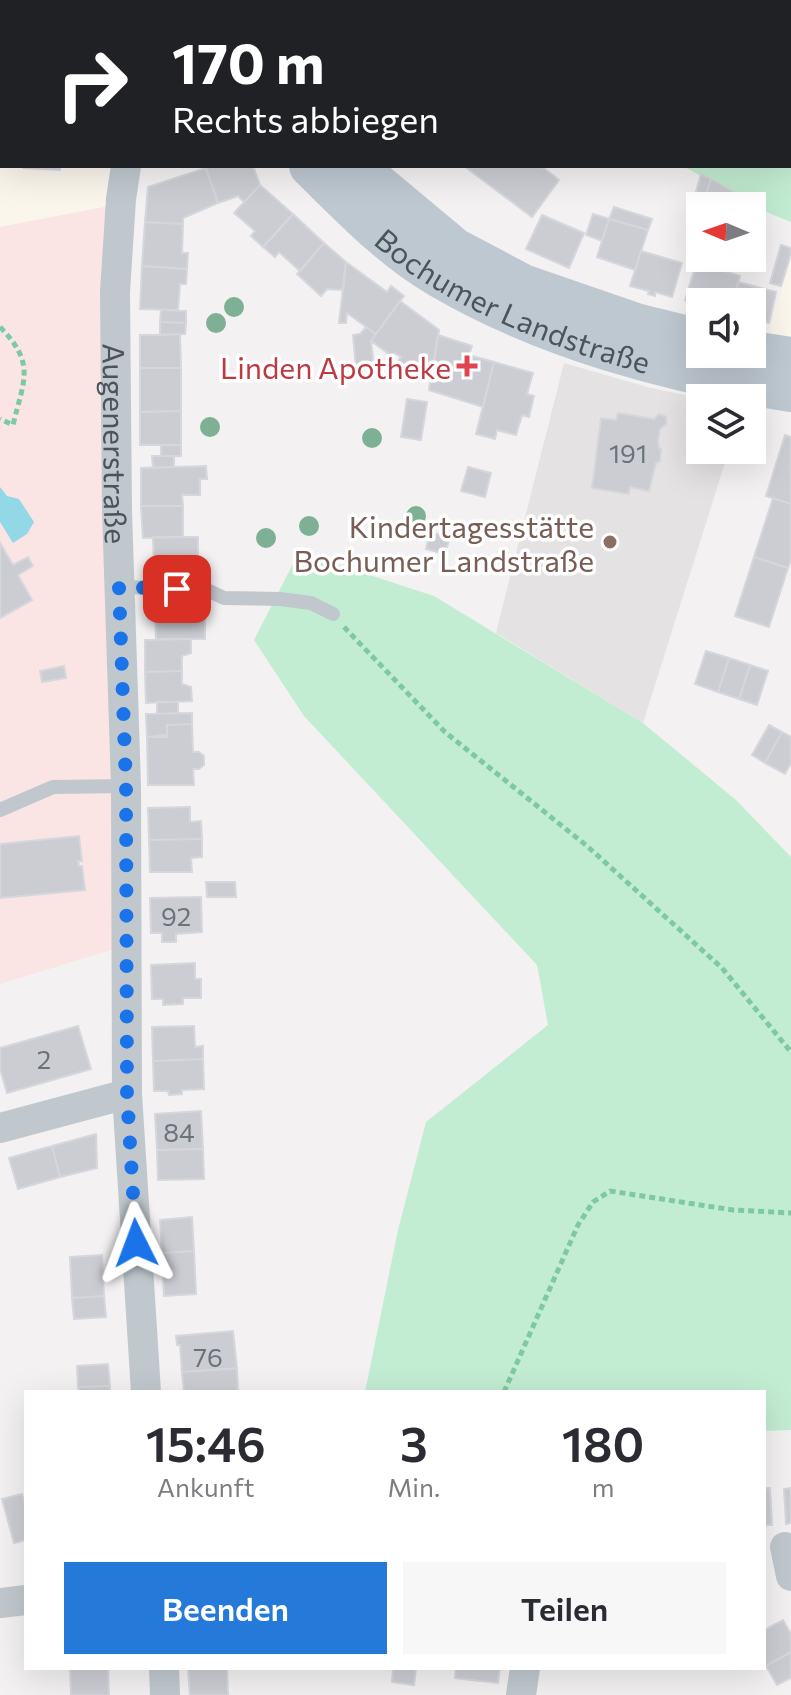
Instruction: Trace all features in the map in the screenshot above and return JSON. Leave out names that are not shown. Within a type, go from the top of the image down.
[{"type":"main road","name":"Bochumer Landstraße","points":[[312,168],[373,228],[396,246],[439,276],[513,314],[631,357],[748,385],[791,391]]},
{"type":"main road","name":"Bochumer Landstraße","points":[[362,168],[455,249],[523,285],[639,325],[686,337]]},
{"type":"main road","points":[[766,354],[791,358]]},
{"type":"street","name":"Augenerstraße","points":[[126,168],[115,292],[119,587],[126,786],[127,1094],[146,1390]]},
{"type":"street","points":[[0,1128],[127,1094]]},
{"type":"street","points":[[0,1603],[24,1600]]},
{"type":"street","points":[[164,1670],[165,1695]]},
{"type":"street","points":[[521,1695],[525,1670]]},
{"type":"lane","points":[[119,587],[205,589],[224,598],[311,603],[333,614]]},
{"type":"lane","points":[[0,810],[53,787],[126,786]]},
{"type":"path","points":[[0,327],[21,351],[25,366],[13,425],[0,419]]},
{"type":"path","points":[[333,614],[445,732],[587,846],[722,968],[791,1052]]},
{"type":"path","points":[[505,1390],[578,1225],[593,1202],[601,1196],[610,1191],[733,1210],[791,1213]]},
{"type":"shaded area","points":[[1,168],[125,168],[119,204],[0,227]]},
{"type":"shaded area","points":[[119,204],[124,946],[0,984],[0,227]]},
{"type":"shaded area","points":[[791,259],[791,357],[766,353],[766,339]]},
{"type":"shaded area","name":"Kindertagesstätte Bochumer Landstraße","points":[[564,363],[686,395],[686,464],[725,464],[643,723],[496,633]]},
{"type":"green space","points":[[687,168],[791,168],[791,222],[766,212],[766,192],[730,192]]},
{"type":"green space","points":[[299,552],[434,596],[643,723],[736,800],[791,857],[791,1430],[766,1431],[766,1390],[365,1390],[398,1230],[426,1122],[548,1025],[537,965],[304,716],[254,640]]},
{"type":"water","points":[[0,487],[7,496],[19,499],[34,522],[27,534],[13,543],[0,522]]},
{"type":"building","points":[[206,168],[254,168],[260,185],[244,202],[238,196],[218,203]]},
{"type":"building","points":[[206,168],[218,203],[183,218],[183,224],[145,222],[148,187]]},
{"type":"building","points":[[467,168],[544,168],[559,180],[532,217]]},
{"type":"building","points":[[701,174],[711,179],[707,192],[696,192]]},
{"type":"building","points":[[711,179],[734,192],[707,192]]},
{"type":"building","points":[[260,185],[293,214],[263,247],[251,236],[255,231],[234,213]]},
{"type":"building","points":[[614,207],[652,219],[648,230],[609,219]]},
{"type":"building","points":[[293,214],[324,243],[300,271],[279,252],[275,257],[263,247]]},
{"type":"building","points":[[593,214],[609,219],[602,241],[586,235]]},
{"type":"building","points":[[542,215],[584,233],[569,268],[526,249]]},
{"type":"building","points":[[609,219],[648,230],[635,270],[597,257]]},
{"type":"building","points":[[145,222],[183,224],[182,253],[188,253],[187,269],[142,266]]},
{"type":"building","points":[[324,243],[346,262],[343,290],[327,289],[321,296],[297,274]]},
{"type":"building","points":[[781,245],[791,248],[791,253],[781,286],[770,283]]},
{"type":"building","points":[[641,251],[682,263],[672,297],[655,292],[655,296],[648,294],[649,291],[630,286]]},
{"type":"building","points":[[346,262],[387,292],[391,286],[404,296],[376,334],[347,313],[346,323],[339,323]]},
{"type":"building","points":[[142,266],[187,269],[186,284],[180,284],[178,310],[140,309]]},
{"type":"building","points":[[694,272],[727,272],[740,276],[737,288],[689,288]]},
{"type":"building","points":[[738,282],[761,288],[736,288]]},
{"type":"building","points":[[766,289],[776,292],[769,323],[766,322]]},
{"type":"building","points":[[400,301],[439,330],[433,368],[420,366],[416,375],[397,362],[401,357],[394,353],[392,356],[371,341]]},
{"type":"building","points":[[161,310],[186,311],[186,323],[160,322]]},
{"type":"building","points":[[160,322],[186,323],[185,334],[160,335]]},
{"type":"building","points":[[366,327],[376,334],[371,341],[374,367],[356,369],[353,335],[360,334]]},
{"type":"building","points":[[180,334],[181,368],[140,368],[140,335]]},
{"type":"building","points":[[438,335],[472,346],[469,355],[494,362],[483,407],[429,390]]},
{"type":"building","points":[[494,362],[533,373],[527,394],[534,396],[529,417],[522,415],[516,435],[497,430],[495,439],[476,434]]},
{"type":"building","points":[[140,368],[181,368],[181,411],[140,412]]},
{"type":"building","points":[[407,399],[427,402],[421,440],[401,437]]},
{"type":"building","points":[[181,411],[181,445],[140,445],[140,412]]},
{"type":"building","points":[[618,413],[654,419],[659,414],[666,417],[658,440],[660,461],[656,463],[649,491],[630,487],[629,494],[592,488],[601,418],[616,420]]},
{"type":"building","points":[[785,435],[791,437],[791,504],[766,496]]},
{"type":"building","points":[[161,445],[181,445],[181,456],[161,456]]},
{"type":"building","points":[[152,456],[174,456],[174,467],[153,468]]},
{"type":"building","points":[[206,466],[207,479],[200,479],[200,495],[182,495],[183,506],[141,506],[141,468]]},
{"type":"building","points":[[468,467],[491,473],[485,497],[461,491]]},
{"type":"building","points":[[773,498],[791,504],[791,560],[788,568],[754,557]]},
{"type":"building","points":[[141,506],[183,506],[183,537],[143,538]]},
{"type":"building","points":[[430,532],[450,537],[445,554],[426,549]]},
{"type":"building","points":[[153,537],[198,537],[198,568],[154,569]]},
{"type":"building","points":[[0,543],[13,565],[28,557],[33,566],[18,575],[32,600],[0,618]]},
{"type":"building","points":[[754,557],[788,568],[769,627],[735,616]]},
{"type":"building","points":[[155,607],[205,607],[205,639],[156,639]]},
{"type":"building","points":[[191,639],[191,653],[182,656],[182,671],[145,672],[145,640]]},
{"type":"building","points":[[706,651],[729,658],[718,692],[695,684]]},
{"type":"building","points":[[729,658],[750,665],[739,699],[718,692]]},
{"type":"building","points":[[750,665],[768,671],[757,705],[739,699]]},
{"type":"building","points":[[64,666],[66,678],[42,682],[40,671]]},
{"type":"building","points":[[182,671],[182,684],[191,687],[192,701],[146,703],[145,672]]},
{"type":"building","points":[[157,702],[178,702],[178,713],[157,714]]},
{"type":"building","points":[[192,713],[192,724],[167,725],[167,735],[147,737],[146,714]]},
{"type":"building","points":[[192,724],[193,752],[204,756],[204,765],[193,769],[194,785],[148,785],[147,737],[167,737],[167,725]]},
{"type":"building","points":[[769,725],[782,732],[765,763],[752,755]]},
{"type":"building","points":[[782,732],[791,737],[791,763],[785,774],[765,763]]},
{"type":"building","points":[[190,807],[190,822],[201,821],[202,839],[149,840],[148,808]]},
{"type":"building","points":[[79,836],[82,861],[78,861],[82,866],[85,890],[0,898],[0,844]]},
{"type":"building","points":[[202,839],[202,857],[191,858],[192,872],[150,872],[149,840]]},
{"type":"building","points":[[206,882],[235,882],[236,897],[207,897]]},
{"type":"building","points":[[201,897],[202,932],[176,934],[176,942],[162,942],[162,933],[151,933],[150,898]]},
{"type":"building","points":[[195,963],[195,979],[201,979],[201,998],[183,998],[183,1004],[163,1005],[163,999],[152,999],[151,965]]},
{"type":"building","points":[[78,1026],[91,1069],[7,1093],[0,1069],[0,1048]]},
{"type":"building","points":[[194,1026],[195,1047],[203,1046],[203,1059],[153,1061],[152,1027]]},
{"type":"building","points":[[203,1059],[204,1089],[182,1090],[182,1094],[169,1095],[168,1091],[154,1091],[153,1061]]},
{"type":"building","points":[[201,1111],[203,1149],[157,1150],[155,1114]]},
{"type":"building","points":[[96,1134],[97,1168],[60,1177],[52,1146]]},
{"type":"building","points":[[52,1146],[60,1177],[18,1189],[9,1158]]},
{"type":"building","points":[[203,1149],[204,1179],[158,1180],[157,1150]]},
{"type":"building","points":[[192,1217],[194,1251],[162,1253],[160,1220]]},
{"type":"building","points":[[194,1251],[196,1294],[164,1296],[162,1253]]},
{"type":"building","points":[[102,1255],[104,1296],[72,1298],[70,1257]]},
{"type":"building","points":[[104,1296],[106,1317],[74,1319],[72,1298]]},
{"type":"building","points":[[233,1331],[237,1368],[182,1372],[180,1345],[177,1345],[176,1336]]},
{"type":"building","points":[[108,1364],[110,1386],[78,1387],[77,1366]]},
{"type":"building","points":[[237,1368],[238,1390],[184,1390],[182,1372]]},
{"type":"building","points":[[110,1386],[110,1390],[79,1390],[78,1387]]},
{"type":"building","points":[[766,1488],[770,1488],[772,1525],[766,1525]]},
{"type":"building","points":[[791,1488],[791,1523],[786,1524],[784,1489]]},
{"type":"building","points":[[22,1494],[24,1540],[14,1543],[2,1499]]},
{"type":"building","points":[[783,1620],[791,1634],[791,1652],[766,1666],[766,1629]]},
{"type":"building","points":[[791,1652],[791,1678],[777,1685],[766,1666]]},
{"type":"building","points":[[70,1670],[108,1670],[109,1695],[71,1695]]},
{"type":"building","points":[[188,1670],[227,1670],[228,1695],[190,1695]]},
{"type":"building","points":[[393,1670],[416,1670],[414,1685],[392,1682]]},
{"type":"building","points":[[456,1670],[500,1670],[498,1683],[455,1678]]},
{"type":"place","name":"Linden Apotheke","points":[[467,366]]},
{"type":"place","name":"Kindertagesstätte Bochumer Landstraße","points":[[610,542]]},
{"type":"route","points":[[136,1243],[127,1094],[126,786],[119,587],[177,589]]}]
